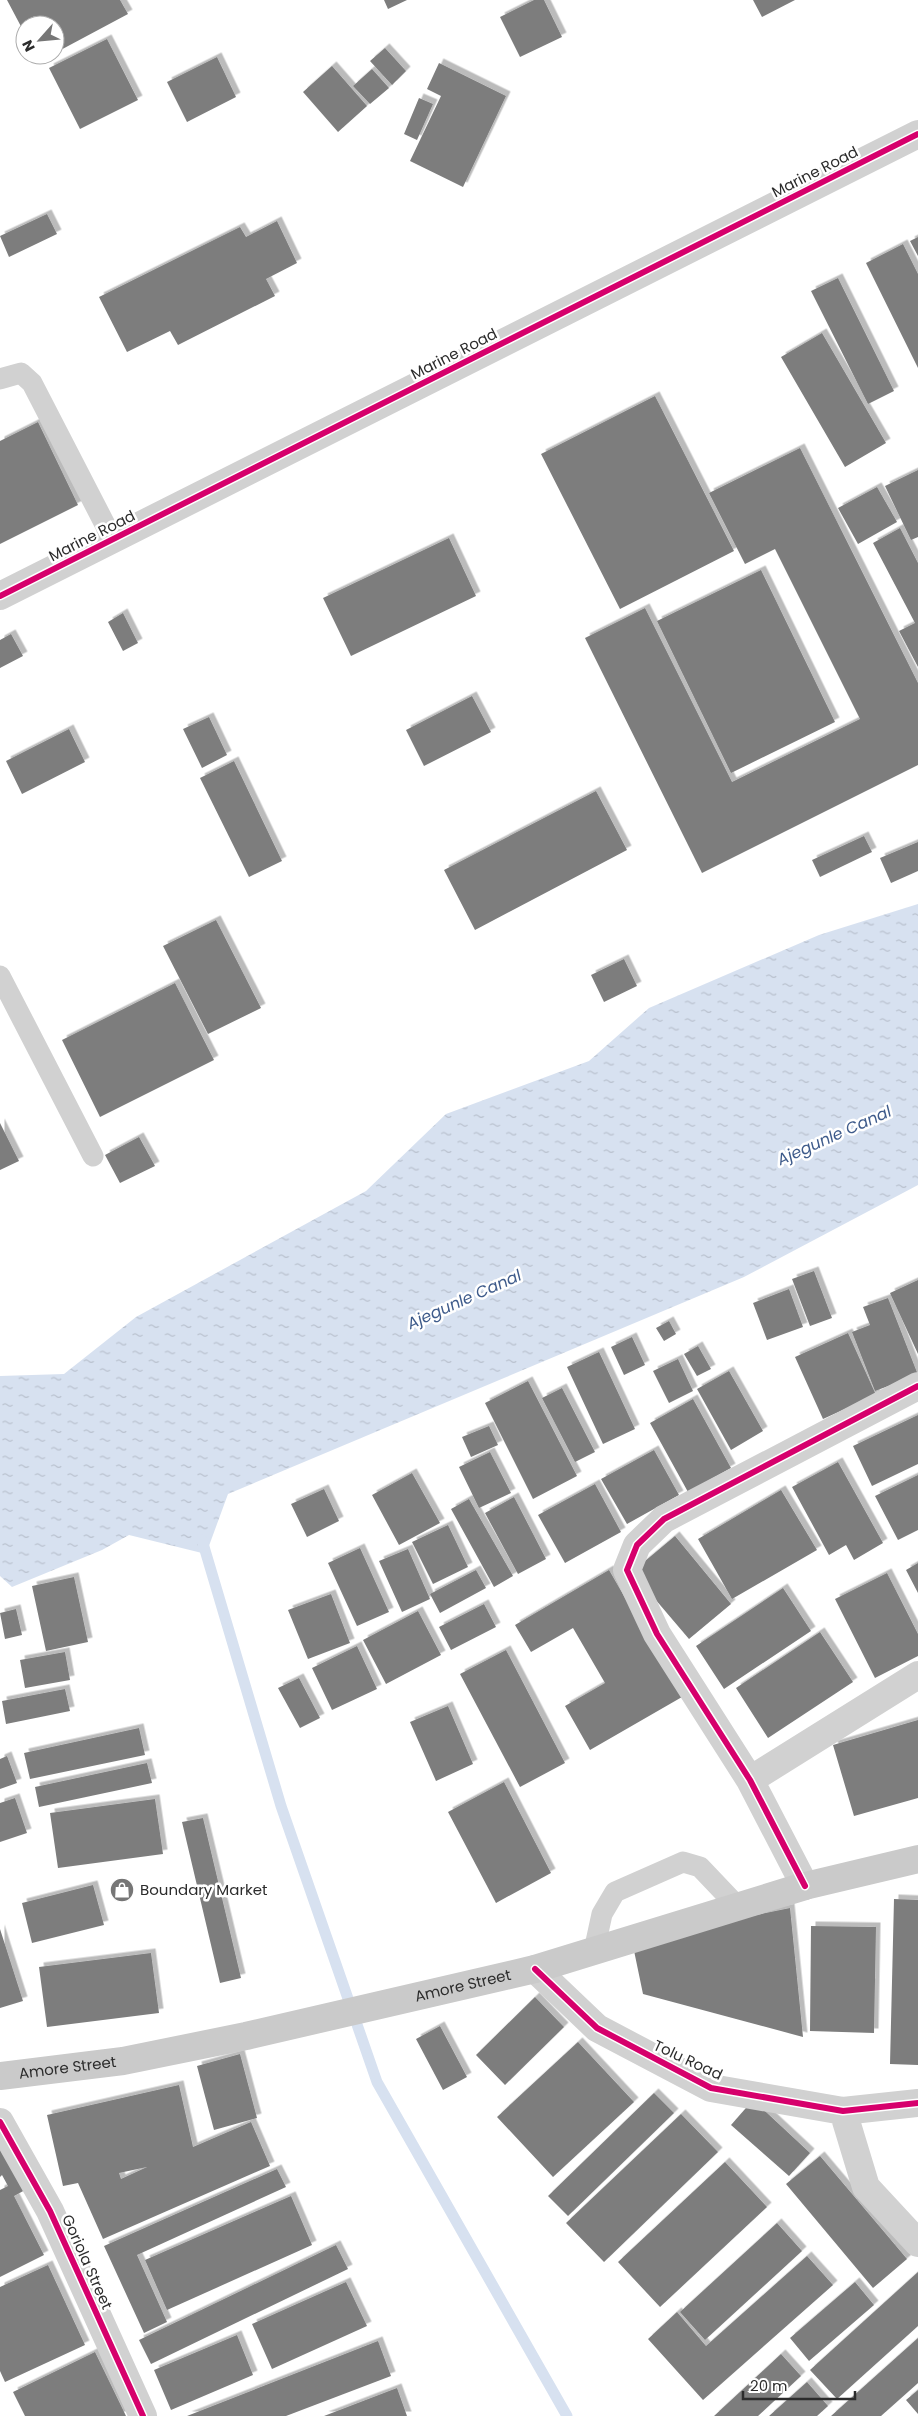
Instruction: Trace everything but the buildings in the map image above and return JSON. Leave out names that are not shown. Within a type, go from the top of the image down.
[{"type":"main road","name":"Amore Street","points":[[0,2076],[123,2062],[246,2036],[535,1969],[805,1886],[918,1859]]},
{"type":"street","name":"Marine Road","points":[[0,596],[918,134]]},
{"type":"street","points":[[805,1886],[750,1780],[653,1626],[627,1570],[637,1545],[664,1519],[918,1386]]},
{"type":"street","points":[[750,1780],[918,1675]]},
{"type":"street","name":"Tolu Road","points":[[535,1969],[596,2028],[711,2088],[843,2111],[918,2103]]},
{"type":"street","points":[[843,2111],[866,2187],[918,2243]]},
{"type":"street","name":"Goriola Street","points":[[0,2122],[50,2211],[143,2416]]},
{"type":"lane","points":[[0,379],[21,373],[32,383],[113,540]]},
{"type":"lane","points":[[0,976],[93,1156]]},
{"type":"lane","points":[[594,1951],[602,1914],[615,1892],[683,1862],[700,1867],[738,1907]]},
{"type":"water","name":"Ajegunle Canal","points":[[918,904],[918,1185],[744,1277],[228,1494],[206,1554],[129,1535],[102,1550],[12,1587],[0,1576],[0,1376],[64,1374],[136,1317],[366,1191],[446,1114],[589,1061],[649,1008],[819,935]]},
{"type":"waterway","points":[[202,1540],[281,1806],[377,2082],[567,2416]]},
{"type":"cycle path","points":[[0,596],[918,134]]},
{"type":"cycle path","points":[[805,1886],[750,1780],[657,1634],[627,1570],[637,1545],[664,1519],[918,1386]]},
{"type":"cycle path","points":[[535,1969],[597,2028],[711,2088],[843,2111],[918,2103]]},
{"type":"cycle path","points":[[0,2122],[50,2211],[143,2416]]},
{"type":"place","name":"Boundary Market","points":[[122,1890]]}]
